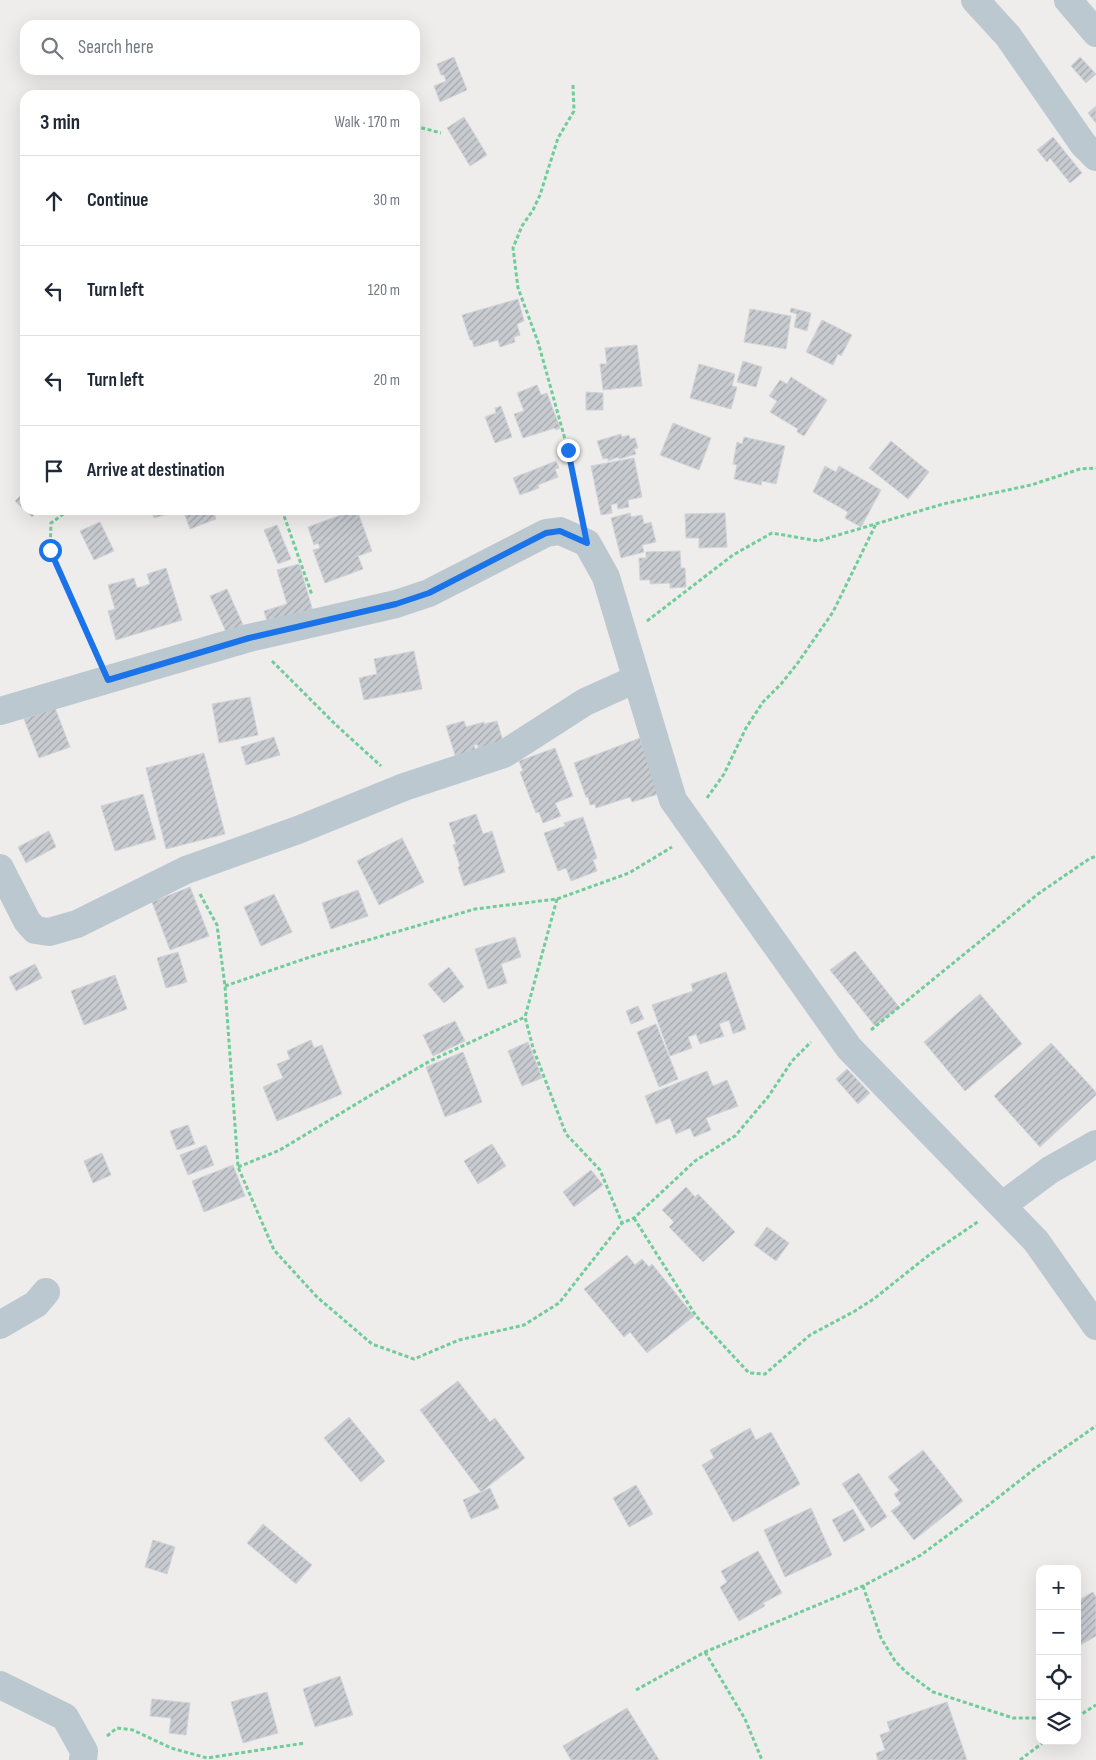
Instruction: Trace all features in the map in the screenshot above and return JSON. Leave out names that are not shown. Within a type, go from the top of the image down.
[{"type":"street","points":[[975,0],[1008,36],[1083,144],[1096,158]]},
{"type":"street","points":[[1068,0],[1096,33]]},
{"type":"street","points":[[0,711],[249,638],[396,604],[429,593],[546,533],[560,531],[587,543],[606,578],[673,800],[849,1048],[1036,1241],[1096,1326]]},
{"type":"street","points":[[0,868],[27,921],[35,930],[49,932],[77,924],[186,870],[298,830],[404,787],[504,754],[585,702],[636,679]]},
{"type":"street","points":[[1003,1205],[1050,1170],[1096,1144]]},
{"type":"street","points":[[0,1325],[36,1304],[46,1292]]},
{"type":"street","points":[[0,1685],[65,1717],[83,1756]]},
{"type":"path","points":[[572,86],[574,112],[558,138],[540,195],[522,226],[513,248],[518,288],[538,342],[568,450],[587,543]]},
{"type":"path","points":[[420,128],[441,134]]},
{"type":"path","points":[[625,639],[733,555],[772,533],[818,541],[943,504],[1031,485],[1080,469],[1096,468]]},
{"type":"path","points":[[62,515],[51,523],[50,550],[108,680]]},
{"type":"path","points":[[284,515],[321,621]]},
{"type":"path","points":[[225,986],[313,956],[475,909],[558,899],[628,873],[693,828],[724,774],[746,728],[763,702],[797,664],[833,612],[876,524]]},
{"type":"path","points":[[249,638],[335,724],[404,787]]},
{"type":"path","points":[[849,1048],[1038,894],[1096,856]]},
{"type":"path","points":[[186,870],[217,925],[225,986],[238,1167],[274,1250],[317,1297],[372,1344],[414,1359],[458,1340],[524,1325],[559,1303],[622,1223],[634,1218],[695,1160],[735,1136],[768,1097],[792,1061],[831,1022]]},
{"type":"path","points":[[558,899],[525,1017],[533,1048],[566,1134],[600,1170],[622,1223]]},
{"type":"path","points":[[238,1167],[280,1150],[430,1062],[525,1017]]},
{"type":"path","points":[[634,1218],[696,1316],[749,1373],[765,1374],[810,1335],[855,1311],[929,1254],[1003,1205]]},
{"type":"path","points":[[636,1690],[705,1652],[863,1586],[921,1555],[1096,1426]]},
{"type":"path","points":[[863,1586],[881,1638],[896,1661],[906,1672],[933,1692],[1013,1718],[1036,1718]]},
{"type":"path","points":[[705,1652],[745,1718],[762,1760]]},
{"type":"path","points":[[1081,1714],[1096,1705]]},
{"type":"path","points":[[83,1756],[117,1728],[133,1730],[171,1748],[207,1758],[305,1743]]},
{"type":"path","points":[[1020,1760],[1040,1745]]},
{"type":"building","points":[[454,57],[467,90],[440,102],[434,86],[446,81],[444,75],[441,75],[437,64]]},
{"type":"building","points":[[1080,57],[1096,74],[1086,83],[1071,66]]},
{"type":"building","points":[[1096,106],[1096,123],[1088,113]]},
{"type":"building","points":[[464,117],[487,155],[470,166],[447,128]]},
{"type":"building","points":[[1053,137],[1082,173],[1070,183],[1050,158],[1047,162],[1037,150]]},
{"type":"building","points":[[518,299],[524,321],[517,324],[520,335],[514,337],[515,342],[500,347],[498,340],[474,347],[462,315]]},
{"type":"building","points":[[791,308],[811,313],[807,331],[794,327],[797,314],[790,312]]},
{"type":"building","points":[[750,309],[791,316],[786,349],[744,342]]},
{"type":"building","points":[[822,320],[852,335],[841,356],[838,354],[833,365],[806,352]]},
{"type":"building","points":[[637,345],[642,386],[603,390],[600,364],[607,364],[605,348]]},
{"type":"building","points":[[743,361],[762,367],[756,387],[737,382]]},
{"type":"building","points":[[699,364],[735,374],[732,386],[737,387],[731,409],[690,398]]},
{"type":"building","points":[[791,377],[827,400],[804,436],[797,432],[798,429],[770,412],[777,401],[769,396],[780,380],[787,384]]},
{"type":"building","points":[[537,385],[541,395],[547,393],[560,428],[523,438],[514,414],[524,411],[517,393]]},
{"type":"building","points":[[586,392],[603,393],[603,410],[586,410]]},
{"type":"building","points":[[501,406],[512,437],[495,443],[485,417],[496,413],[495,408]]},
{"type":"building","points":[[673,423],[711,438],[699,470],[660,455]]},
{"type":"building","points":[[621,434],[622,437],[629,435],[630,439],[635,438],[638,448],[634,449],[636,454],[608,461],[608,458],[603,459],[597,441]]},
{"type":"building","points":[[744,437],[785,446],[776,484],[762,481],[761,485],[734,479],[737,465],[733,464],[737,442],[742,444]]},
{"type":"building","points":[[891,441],[929,472],[908,499],[869,468]]},
{"type":"building","points":[[634,458],[642,497],[628,500],[629,507],[618,509],[617,503],[611,505],[612,513],[601,515],[591,466]]},
{"type":"building","points":[[556,461],[559,468],[555,469],[558,477],[538,485],[539,488],[520,495],[513,478]]},
{"type":"building","points":[[825,466],[836,472],[839,466],[881,490],[861,527],[845,518],[848,512],[813,492]]},
{"type":"building","points":[[20,496],[20,506],[15,501]]},
{"type":"building","points":[[630,513],[631,517],[642,515],[644,524],[651,522],[656,542],[642,545],[644,552],[621,558],[611,518]]},
{"type":"building","points":[[725,513],[727,547],[699,548],[699,538],[686,538],[685,514]]},
{"type":"building","points":[[153,515],[164,515],[154,518]]},
{"type":"building","points":[[185,515],[215,515],[216,519],[190,529]]},
{"type":"building","points":[[341,515],[359,515],[372,551],[358,556],[363,569],[325,583],[313,550],[320,548],[318,543],[314,545],[308,527]]},
{"type":"building","points":[[100,522],[114,551],[94,560],[80,531]]},
{"type":"building","points":[[277,525],[291,559],[278,564],[264,530]]},
{"type":"building","points":[[680,551],[681,568],[685,568],[686,587],[670,588],[670,583],[650,584],[650,580],[640,580],[639,558],[646,558],[646,552]]},
{"type":"building","points":[[299,564],[315,618],[270,631],[264,611],[287,604],[277,570]]},
{"type":"building","points":[[166,568],[182,620],[116,640],[108,611],[115,609],[108,585],[134,578],[137,588],[150,584],[147,574]]},
{"type":"building","points":[[227,589],[244,627],[227,634],[210,596]]},
{"type":"building","points":[[414,651],[422,689],[364,700],[359,678],[377,674],[374,659]]},
{"type":"building","points":[[250,697],[258,735],[219,743],[212,704]]},
{"type":"building","points":[[55,708],[70,747],[39,758],[24,719]]},
{"type":"building","points":[[464,721],[466,727],[497,721],[506,751],[481,758],[477,744],[474,745],[476,752],[456,758],[446,726]]},
{"type":"building","points":[[274,737],[280,755],[246,765],[241,747]]},
{"type":"building","points":[[640,738],[643,749],[647,748],[662,793],[632,802],[630,797],[596,808],[595,804],[590,805],[574,763]]},
{"type":"building","points":[[555,748],[573,796],[555,803],[561,816],[543,823],[539,812],[536,813],[520,772],[523,771],[519,761]]},
{"type":"building","points":[[204,753],[225,834],[166,849],[146,768]]},
{"type":"building","points":[[143,794],[156,839],[115,851],[101,806]]},
{"type":"building","points":[[476,814],[483,834],[492,831],[505,872],[464,886],[453,845],[456,844],[449,823]]},
{"type":"building","points":[[583,817],[597,858],[593,860],[597,871],[571,881],[566,868],[558,871],[544,833],[565,826],[564,823]]},
{"type":"building","points":[[49,831],[56,847],[26,863],[18,847]]},
{"type":"building","points":[[402,838],[424,882],[379,905],[357,861]]},
{"type":"building","points":[[190,887],[209,936],[170,950],[152,902]]},
{"type":"building","points":[[358,890],[368,916],[331,929],[322,903]]},
{"type":"building","points":[[274,894],[292,932],[261,946],[244,907]]},
{"type":"building","points":[[515,937],[521,957],[501,964],[507,983],[488,989],[475,949]]},
{"type":"building","points":[[855,951],[899,1007],[875,1026],[830,970]]},
{"type":"building","points":[[178,952],[187,982],[166,988],[157,958]]},
{"type":"building","points":[[35,964],[42,978],[16,991],[9,977]]},
{"type":"building","points":[[449,967],[464,987],[444,1003],[428,984]]},
{"type":"building","points":[[726,972],[746,1029],[733,1034],[729,1020],[719,1024],[724,1036],[700,1044],[696,1034],[688,1037],[692,1048],[670,1056],[652,1005],[693,991],[691,984]]},
{"type":"building","points":[[115,975],[127,1009],[84,1025],[71,991]]},
{"type":"building","points":[[980,994],[1022,1044],[965,1091],[924,1042]]},
{"type":"building","points":[[638,1006],[644,1019],[631,1024],[626,1011]]},
{"type":"building","points":[[455,1021],[465,1041],[433,1056],[423,1035]]},
{"type":"building","points":[[656,1024],[678,1079],[659,1087],[637,1032]]},
{"type":"building","points":[[311,1040],[314,1048],[322,1045],[342,1094],[277,1121],[263,1087],[283,1078],[277,1064],[290,1059],[287,1051]]},
{"type":"building","points":[[528,1042],[542,1078],[522,1086],[508,1051]]},
{"type":"building","points":[[1051,1043],[1096,1092],[1096,1095],[1040,1147],[994,1096]]},
{"type":"building","points":[[463,1052],[482,1102],[445,1117],[426,1067]]},
{"type":"building","points":[[847,1069],[870,1093],[858,1104],[836,1079]]},
{"type":"building","points":[[707,1071],[713,1086],[727,1080],[738,1106],[706,1118],[711,1130],[694,1137],[690,1128],[676,1134],[670,1118],[656,1124],[645,1096]]},
{"type":"building","points":[[188,1125],[195,1144],[177,1150],[170,1131]]},
{"type":"building","points":[[492,1144],[506,1166],[478,1184],[464,1161]]},
{"type":"building","points":[[206,1145],[214,1165],[188,1175],[180,1155]]},
{"type":"building","points":[[102,1153],[111,1175],[93,1183],[84,1161]]},
{"type":"building","points":[[233,1165],[245,1196],[204,1212],[192,1181]]},
{"type":"building","points":[[591,1170],[603,1185],[574,1207],[563,1192]]},
{"type":"building","points":[[686,1187],[695,1197],[698,1194],[735,1232],[703,1262],[669,1227],[674,1222],[662,1210]]},
{"type":"building","points":[[767,1227],[789,1243],[776,1261],[754,1245]]},
{"type":"building","points":[[627,1255],[635,1265],[642,1259],[649,1267],[652,1264],[694,1316],[647,1353],[630,1332],[624,1337],[584,1289]]},
{"type":"building","points":[[458,1381],[490,1422],[495,1418],[525,1458],[481,1492],[420,1410]]},
{"type":"building","points":[[349,1417],[385,1461],[361,1482],[324,1438]]},
{"type":"building","points":[[750,1428],[756,1440],[771,1432],[800,1484],[733,1522],[702,1465],[714,1458],[710,1450]]},
{"type":"building","points":[[923,1450],[963,1501],[914,1540],[891,1511],[901,1504],[894,1494],[899,1490],[888,1477]]},
{"type":"building","points":[[859,1473],[887,1517],[871,1528],[842,1484]]},
{"type":"building","points":[[636,1485],[653,1514],[629,1527],[613,1498]]},
{"type":"building","points":[[490,1488],[499,1508],[471,1519],[463,1500]]},
{"type":"building","points":[[811,1508],[832,1555],[785,1577],[764,1530]]},
{"type":"building","points":[[853,1509],[865,1530],[844,1542],[832,1520]]},
{"type":"building","points":[[263,1524],[312,1565],[296,1584],[247,1543]]},
{"type":"building","points":[[153,1540],[175,1547],[167,1574],[145,1567]]},
{"type":"building","points":[[758,1551],[782,1593],[763,1603],[765,1606],[739,1621],[720,1587],[727,1582],[721,1571]]},
{"type":"building","points":[[1093,1592],[1096,1597],[1096,1636],[1081,1645],[1081,1610],[1081,1599]]},
{"type":"building","points":[[340,1676],[353,1715],[315,1727],[303,1689]]},
{"type":"building","points":[[267,1692],[278,1733],[243,1743],[231,1702]]},
{"type":"building","points":[[152,1699],[190,1703],[186,1735],[169,1733],[171,1718],[150,1716]]},
{"type":"building","points":[[947,1702],[967,1760],[878,1760],[876,1753],[885,1750],[880,1735],[890,1731],[887,1722]]},
{"type":"building","points":[[627,1708],[659,1760],[571,1760],[563,1746]]},
{"type":"route","points":[[50,550],[108,680],[249,638],[396,604],[429,593],[546,533],[560,531],[587,543],[568,450]]}]
